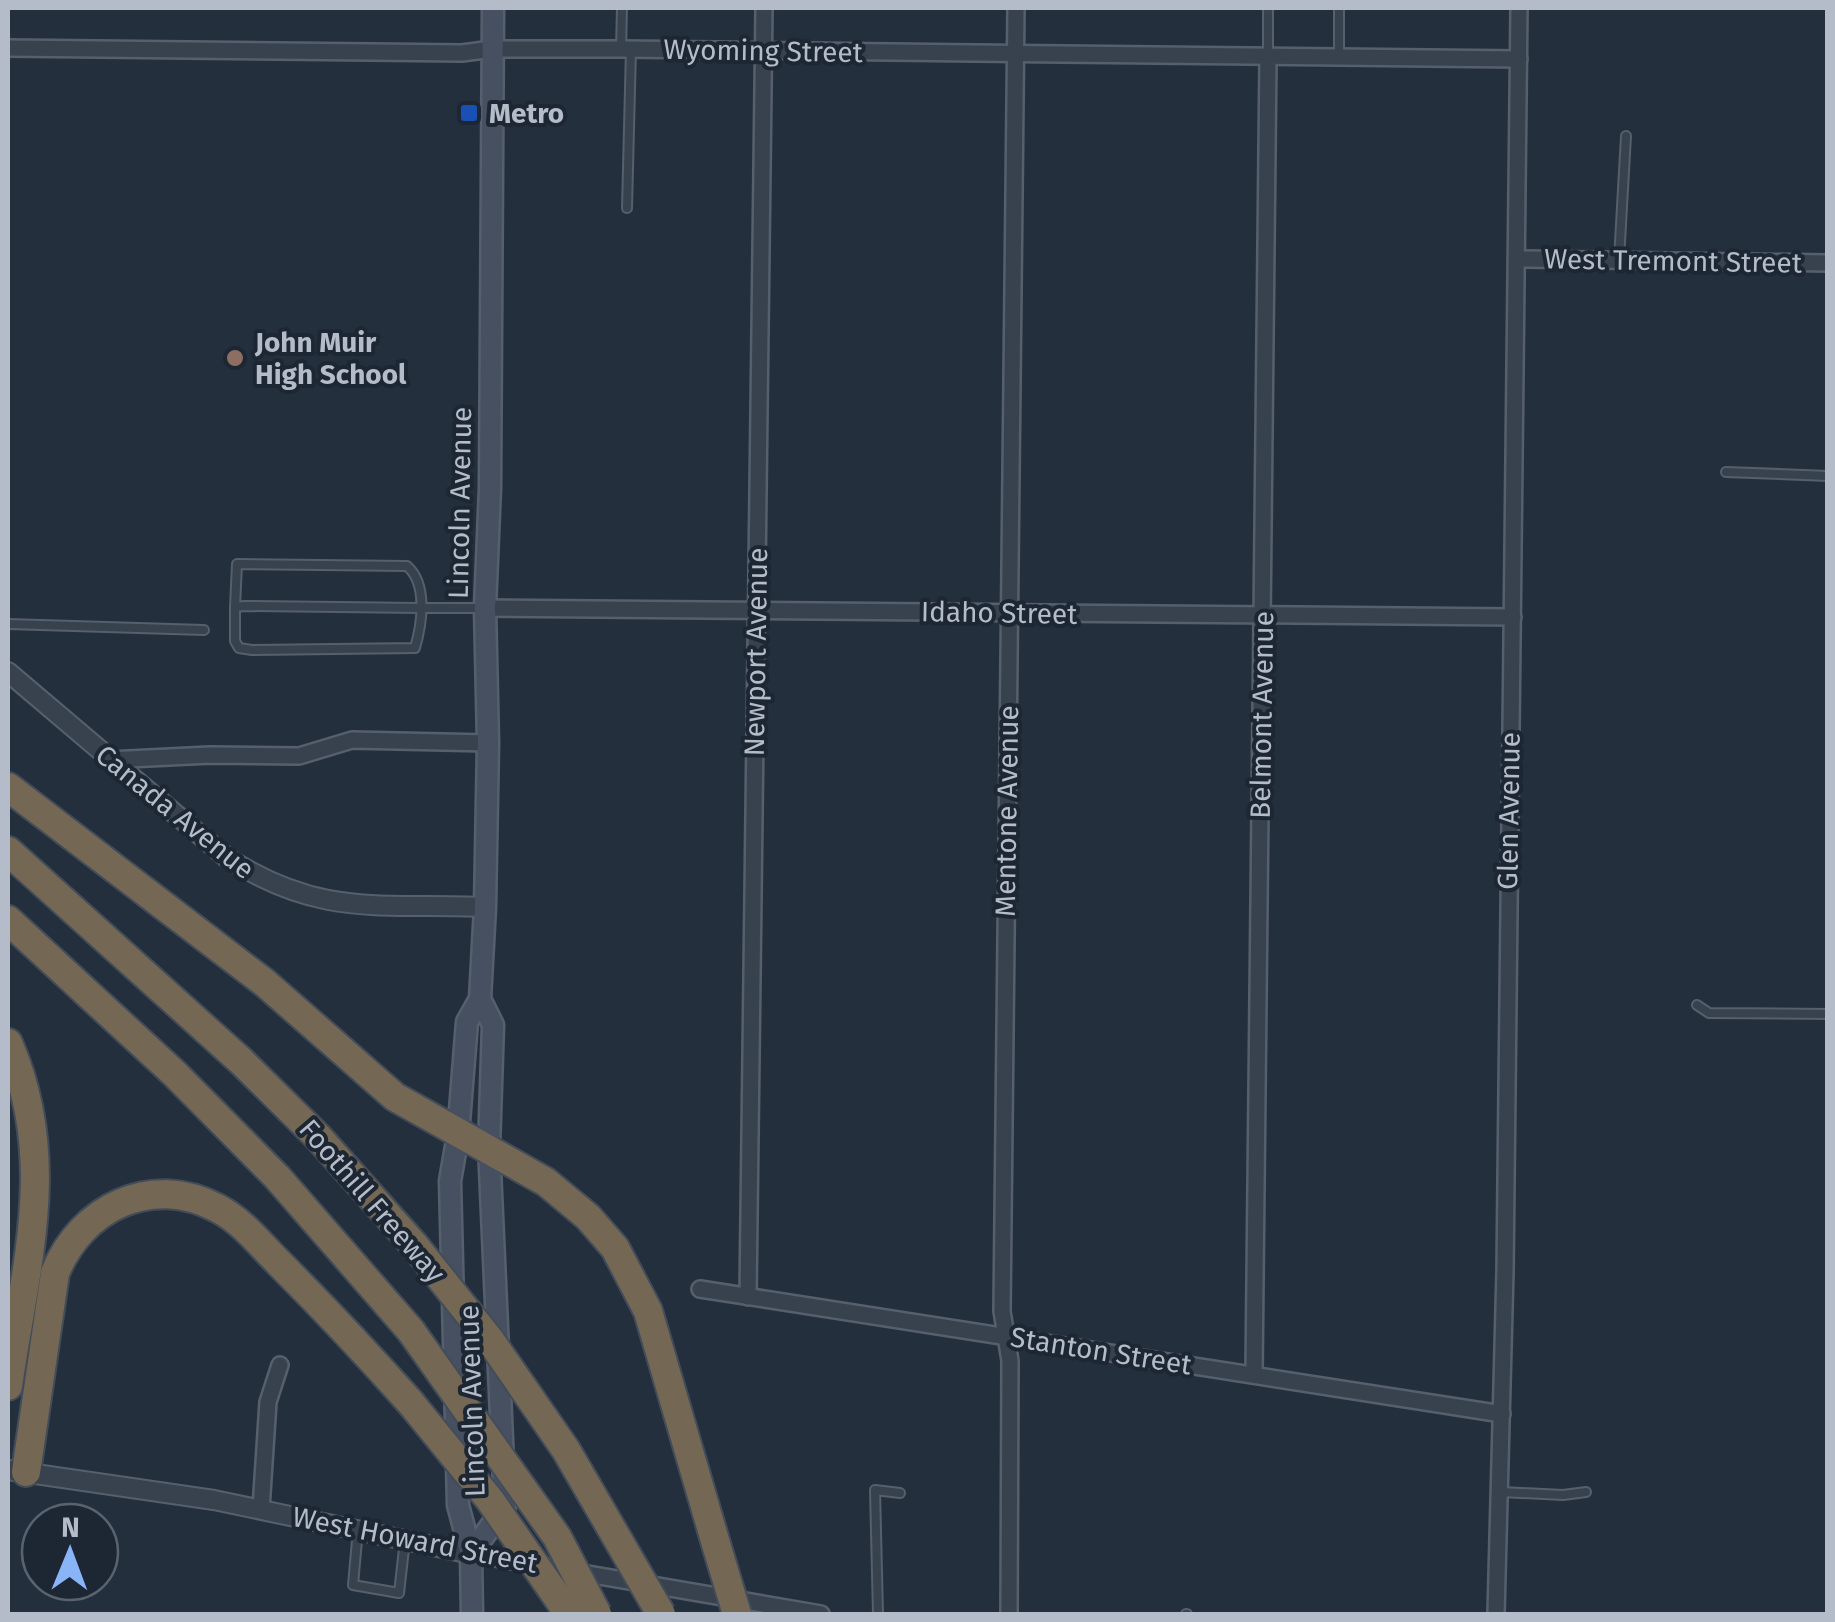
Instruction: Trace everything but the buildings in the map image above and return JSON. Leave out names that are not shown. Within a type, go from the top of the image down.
[{"type":"highway","points":[[8,786],[265,983],[394,1097],[458,1135],[489,1147],[565,1196],[615,1248],[648,1311],[737,1614]]},
{"type":"highway","name":"Foothill Freeway","points":[[8,851],[241,1061],[319,1138],[414,1246],[490,1340],[566,1450],[661,1614]]},
{"type":"highway","name":"Foothill Freeway","points":[[8,920],[176,1074],[277,1176],[411,1331],[556,1537],[597,1614]]},
{"type":"highway","points":[[8,1042],[28,1102],[37,1159],[32,1228],[8,1386]]},
{"type":"highway","points":[[17,1471],[32,1411],[55,1273],[62,1255],[84,1226],[116,1205],[132,1199],[181,1196],[217,1208],[232,1218],[334,1319],[410,1402],[490,1500],[570,1614]]},
{"type":"main road","name":"Lincoln Avenue","points":[[472,1614],[472,1554],[458,1505],[450,1181],[458,1135],[467,1022],[480,999],[485,907],[493,8]]},
{"type":"main road","name":"Lincoln Avenue","points":[[472,1554],[505,1506],[489,1147],[493,1025],[480,999]]},
{"type":"street","name":"Newport Avenue","points":[[748,1297],[764,8]]},
{"type":"street","name":"Mentone Avenue","points":[[1009,1614],[1010,1360],[1004,1336],[1016,8]]},
{"type":"street","name":"Glen Avenue","points":[[1496,1614],[1501,1492],[1519,8]]},
{"type":"street","name":"Wyoming Street","points":[[8,48],[462,53],[492,49],[626,49],[1519,58]]},
{"type":"street","name":"Belmont Avenue","points":[[1254,1374],[1268,57]]},
{"type":"street","name":"West Tremont Street","points":[[1518,259],[1828,263]]},
{"type":"street","name":"Idaho Street","points":[[485,608],[1513,617]]},
{"type":"street","name":"Canada Avenue","points":[[8,672],[108,760],[226,857],[262,881],[336,904],[485,907]]},
{"type":"street","points":[[108,760],[210,754],[299,756],[352,740],[488,743]]},
{"type":"street","name":"Stanton Street","points":[[700,1288],[1502,1414]]},
{"type":"street","points":[[261,1510],[268,1402],[280,1365]]},
{"type":"street","name":"West Howard Street","points":[[17,1471],[167,1492],[472,1554],[821,1614]]},
{"type":"lane","points":[[622,8],[627,208]]},
{"type":"lane","points":[[1268,8],[1268,57]]},
{"type":"lane","points":[[1338,58],[1339,8]]},
{"type":"lane","points":[[1619,260],[1626,136]]},
{"type":"lane","points":[[1726,472],[1828,476]]},
{"type":"lane","points":[[236,564],[408,566],[417,576],[421,608],[417,642],[408,651],[239,648],[235,607],[236,564]]},
{"type":"lane","points":[[235,607],[485,608]]},
{"type":"lane","points":[[8,624],[204,630]]},
{"type":"lane","points":[[1698,1004],[1708,1013],[1828,1014]]},
{"type":"lane","points":[[878,1614],[876,1490],[900,1493]]},
{"type":"lane","points":[[1501,1492],[1586,1492]]},
{"type":"lane","points":[[358,1530],[354,1585],[399,1593],[405,1540]]},
{"type":"place","name":"Metro","points":[[469,113]]},
{"type":"place","name":"John Muir High School","points":[[235,358]]}]
